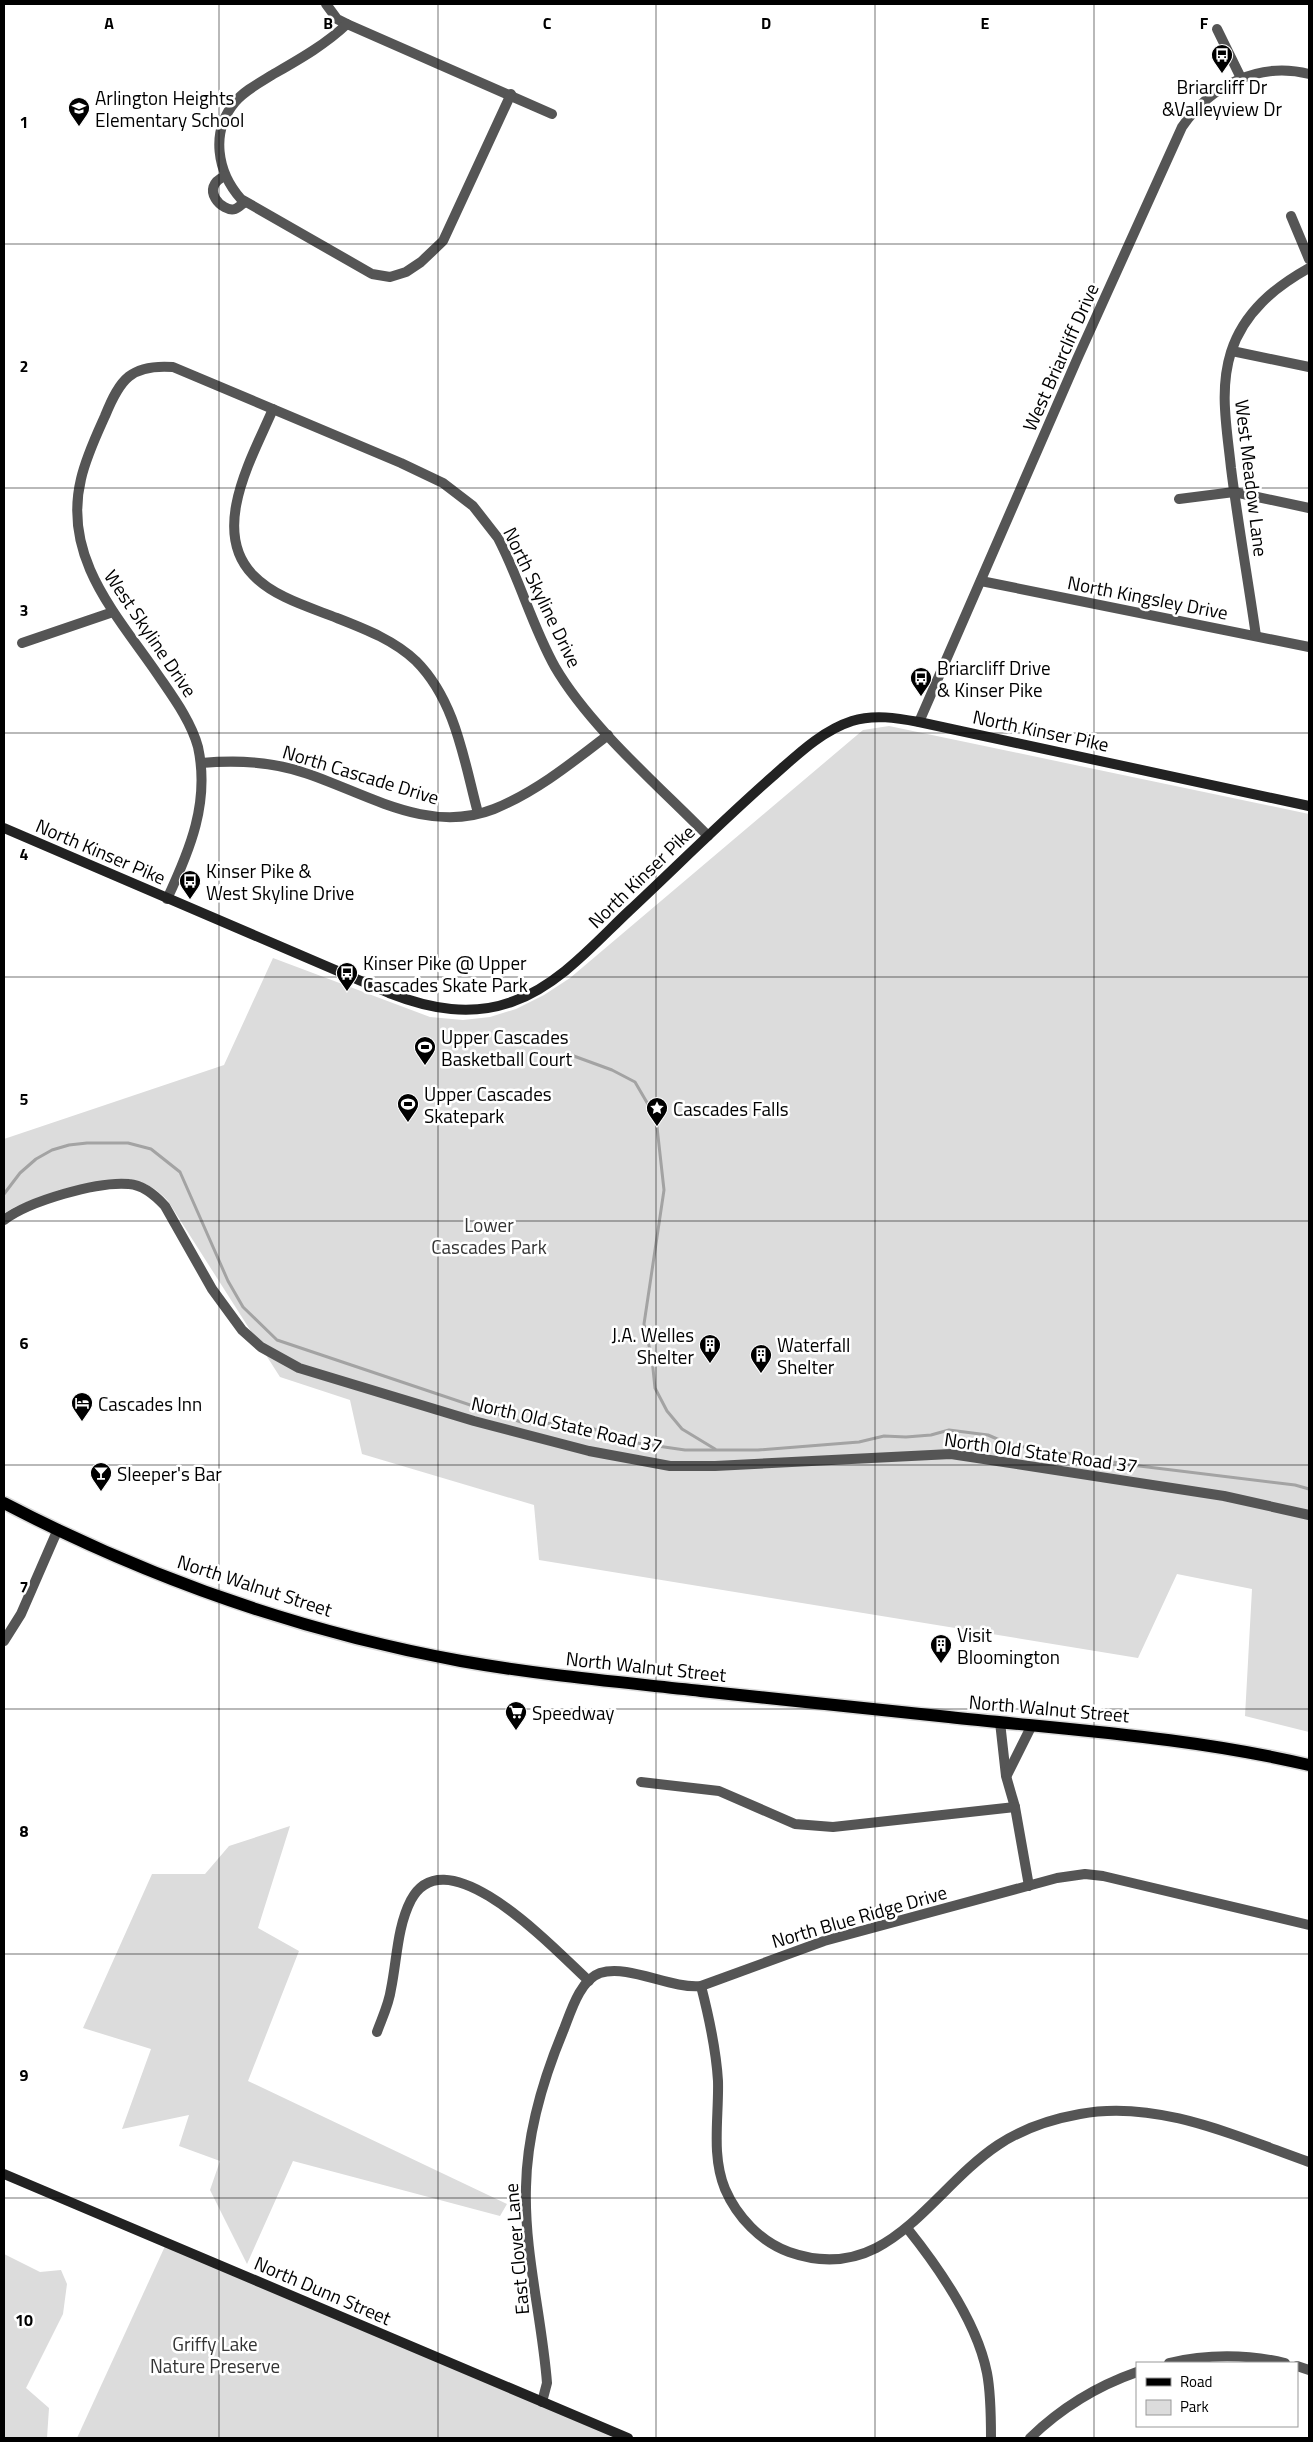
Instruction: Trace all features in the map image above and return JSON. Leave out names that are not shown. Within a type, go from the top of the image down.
[{"type":"main road","name":"North Walnut Street","points":[[4,1503],[142,1567],[265,1611],[358,1637],[459,1661],[578,1678],[1160,1737],[1243,1750],[1309,1765]]},
{"type":"street","points":[[326,4],[337,19],[347,24],[511,94],[552,114]]},
{"type":"street","points":[[347,24],[323,44],[250,89],[234,102],[220,133],[219,151],[225,176],[232,189],[245,202],[364,270],[380,276],[399,275],[421,262],[443,241],[511,94]]},
{"type":"street","points":[[1217,29],[1240,78]]},
{"type":"street","name":"West Briarcliff Drive","points":[[919,722],[1176,138],[1199,105],[1226,85],[1240,78],[1274,71],[1309,74]]},
{"type":"street","points":[[225,176],[216,180],[212,185],[212,193],[222,206],[234,210],[245,202]]},
{"type":"street","points":[[1291,216],[1309,259]]},
{"type":"street","name":"West Meadow Lane","points":[[1256,636],[1234,492],[1224,391],[1232,351],[1242,329],[1255,309],[1271,292],[1309,268]]},
{"type":"street","points":[[1232,351],[1309,367]]},
{"type":"street","name":"North Skyline Drive","points":[[142,368],[157,366],[173,367],[430,476],[461,495],[488,523],[508,557],[542,642],[556,668],[583,706],[608,735],[708,836]]},
{"type":"street","name":"West Skyline Drive","points":[[142,368],[124,379],[115,393],[88,456],[78,492],[76,519],[82,553],[95,584],[183,714],[197,745],[201,763],[202,789],[198,822],[183,866],[167,899]]},
{"type":"street","points":[[273,409],[237,501],[234,527],[239,553],[253,575],[276,591],[381,636],[416,662],[436,686],[451,716],[478,813]]},
{"type":"street","points":[[1179,499],[1234,492],[1309,508]]},
{"type":"street","name":"North Kingsley Drive","points":[[981,581],[1309,647]]},
{"type":"street","points":[[22,643],[114,612]]},
{"type":"street","name":"North Kinser Pike","points":[[4,828],[410,1001],[439,1008],[474,1010],[513,1002],[545,986],[590,949],[789,761],[834,729],[852,721],[879,716],[919,722],[1309,806]]},
{"type":"street","name":"North Cascade Drive","points":[[201,763],[246,761],[272,764],[305,773],[418,814],[442,818],[494,809],[560,772],[608,735]]},
{"type":"street","name":"North Old State Road 37","points":[[4,1220],[24,1207],[77,1191],[117,1184],[141,1187],[158,1198],[165,1206],[212,1289],[242,1330],[275,1356],[299,1368],[350,1384],[474,1421],[589,1451],[646,1463],[692,1467],[895,1456],[960,1455],[1224,1496],[1309,1515]]},
{"type":"street","points":[[4,1641],[21,1614],[58,1529]]},
{"type":"street","points":[[1000,1722],[1006,1776],[1015,1807],[1029,1886]]},
{"type":"street","points":[[1006,1776],[1032,1725]]},
{"type":"street","points":[[641,1782],[719,1791],[780,1819],[812,1827],[833,1827],[1015,1807]]},
{"type":"street","name":"North Blue Ridge Drive","points":[[701,1986],[824,1941],[1072,1875],[1094,1874],[1309,1925]]},
{"type":"street","points":[[377,2032],[390,1998],[399,1937],[407,1910],[418,1891],[435,1880],[461,1884],[501,1903],[588,1981],[600,1973],[614,1972],[683,1986],[701,1986],[714,2040],[718,2165],[726,2192],[740,2214],[758,2235],[771,2244],[796,2254],[819,2258],[843,2258],[872,2252],[907,2228],[963,2173],[999,2145],[1036,2127],[1081,2114],[1121,2112],[1195,2121],[1309,2162]]},
{"type":"street","name":"East Clover Lane","points":[[542,2402],[547,2383],[526,2215],[528,2163],[534,2123],[550,2066],[576,2001],[588,1981]]},
{"type":"street","name":"North Dunn Street","points":[[4,2174],[628,2438]]},
{"type":"street","points":[[907,2228],[951,2288],[974,2336],[987,2372],[991,2438]]},
{"type":"street","points":[[1176,2362],[1203,2358],[1243,2357],[1278,2362]]},
{"type":"street","points":[[1030,2438],[1063,2410],[1082,2398],[1102,2386],[1136,2372]]},
{"type":"green space","name":"Lower Cascades Park","points":[[889,726],[1309,814],[1309,1732],[1245,1716],[1252,1589],[1177,1574],[1138,1658],[539,1560],[534,1505],[362,1454],[350,1400],[280,1377],[168,1201],[160,1193],[141,1182],[118,1180],[102,1182],[45,1196],[13,1208],[4,1214],[4,1139],[224,1065],[273,958],[430,1017],[463,1020],[490,1017],[516,1009],[544,995],[570,978],[863,730]]},
{"type":"green space","points":[[290,1826],[258,1928],[299,1951],[248,2081],[507,2204],[500,2216],[293,2161],[247,2264],[210,2190],[220,2161],[179,2146],[189,2115],[122,2129],[151,2049],[83,2028],[152,1874],[205,1874],[229,1846]]},
{"type":"green space","name":"Griffy Lake Nature Preserve","points":[[166,2244],[629,2438],[77,2438]]},
{"type":"green space","points":[[4,2254],[40,2272],[61,2270],[67,2284],[63,2314],[26,2388],[49,2408],[47,2438],[4,2438]]},
{"type":"waterway","points":[[571,1055],[612,1070],[635,1082],[656,1118],[664,1190],[644,1324],[652,1359],[655,1388],[667,1411],[682,1429],[715,1449]]},
{"type":"waterway","points":[[4,1194],[20,1173],[36,1159],[52,1150],[69,1145],[87,1143],[128,1143],[151,1149],[180,1172],[228,1281],[243,1307],[277,1340],[524,1423],[582,1424],[623,1441],[685,1450],[758,1450],[859,1442],[884,1436],[931,1435],[949,1430],[988,1435],[1011,1445],[1074,1454],[1123,1464],[1295,1485],[1309,1489]]},
{"type":"place","name":"Briarcliff Dr &Valleyview Dr","points":[[1222,74]]},
{"type":"place","name":"Arlington Heights Elementary School","points":[[79,127]]},
{"type":"place","name":"Briarcliff Drive & Kinser Pike","points":[[921,697]]},
{"type":"place","name":"Kinser Pike & West Skyline Drive","points":[[190,900]]},
{"type":"place","name":"Kinser Pike @ Upper Cascades Skate Park","points":[[347,992]]},
{"type":"place","name":"Upper Cascades Basketball Court","points":[[425,1066]]},
{"type":"place","name":"Upper Cascades Skatepark","points":[[408,1123]]},
{"type":"place","name":"Cascades Falls","points":[[657,1127]]},
{"type":"place","name":"J.A. Welles Shelter","points":[[710,1364]]},
{"type":"place","name":"Waterfall Shelter","points":[[761,1374]]},
{"type":"place","name":"Cascades Inn","points":[[82,1422]]},
{"type":"place","name":"Sleeper's Bar","points":[[101,1492]]},
{"type":"place","name":"Visit Bloomington","points":[[941,1664]]},
{"type":"place","name":"Speedway","points":[[516,1731]]}]
